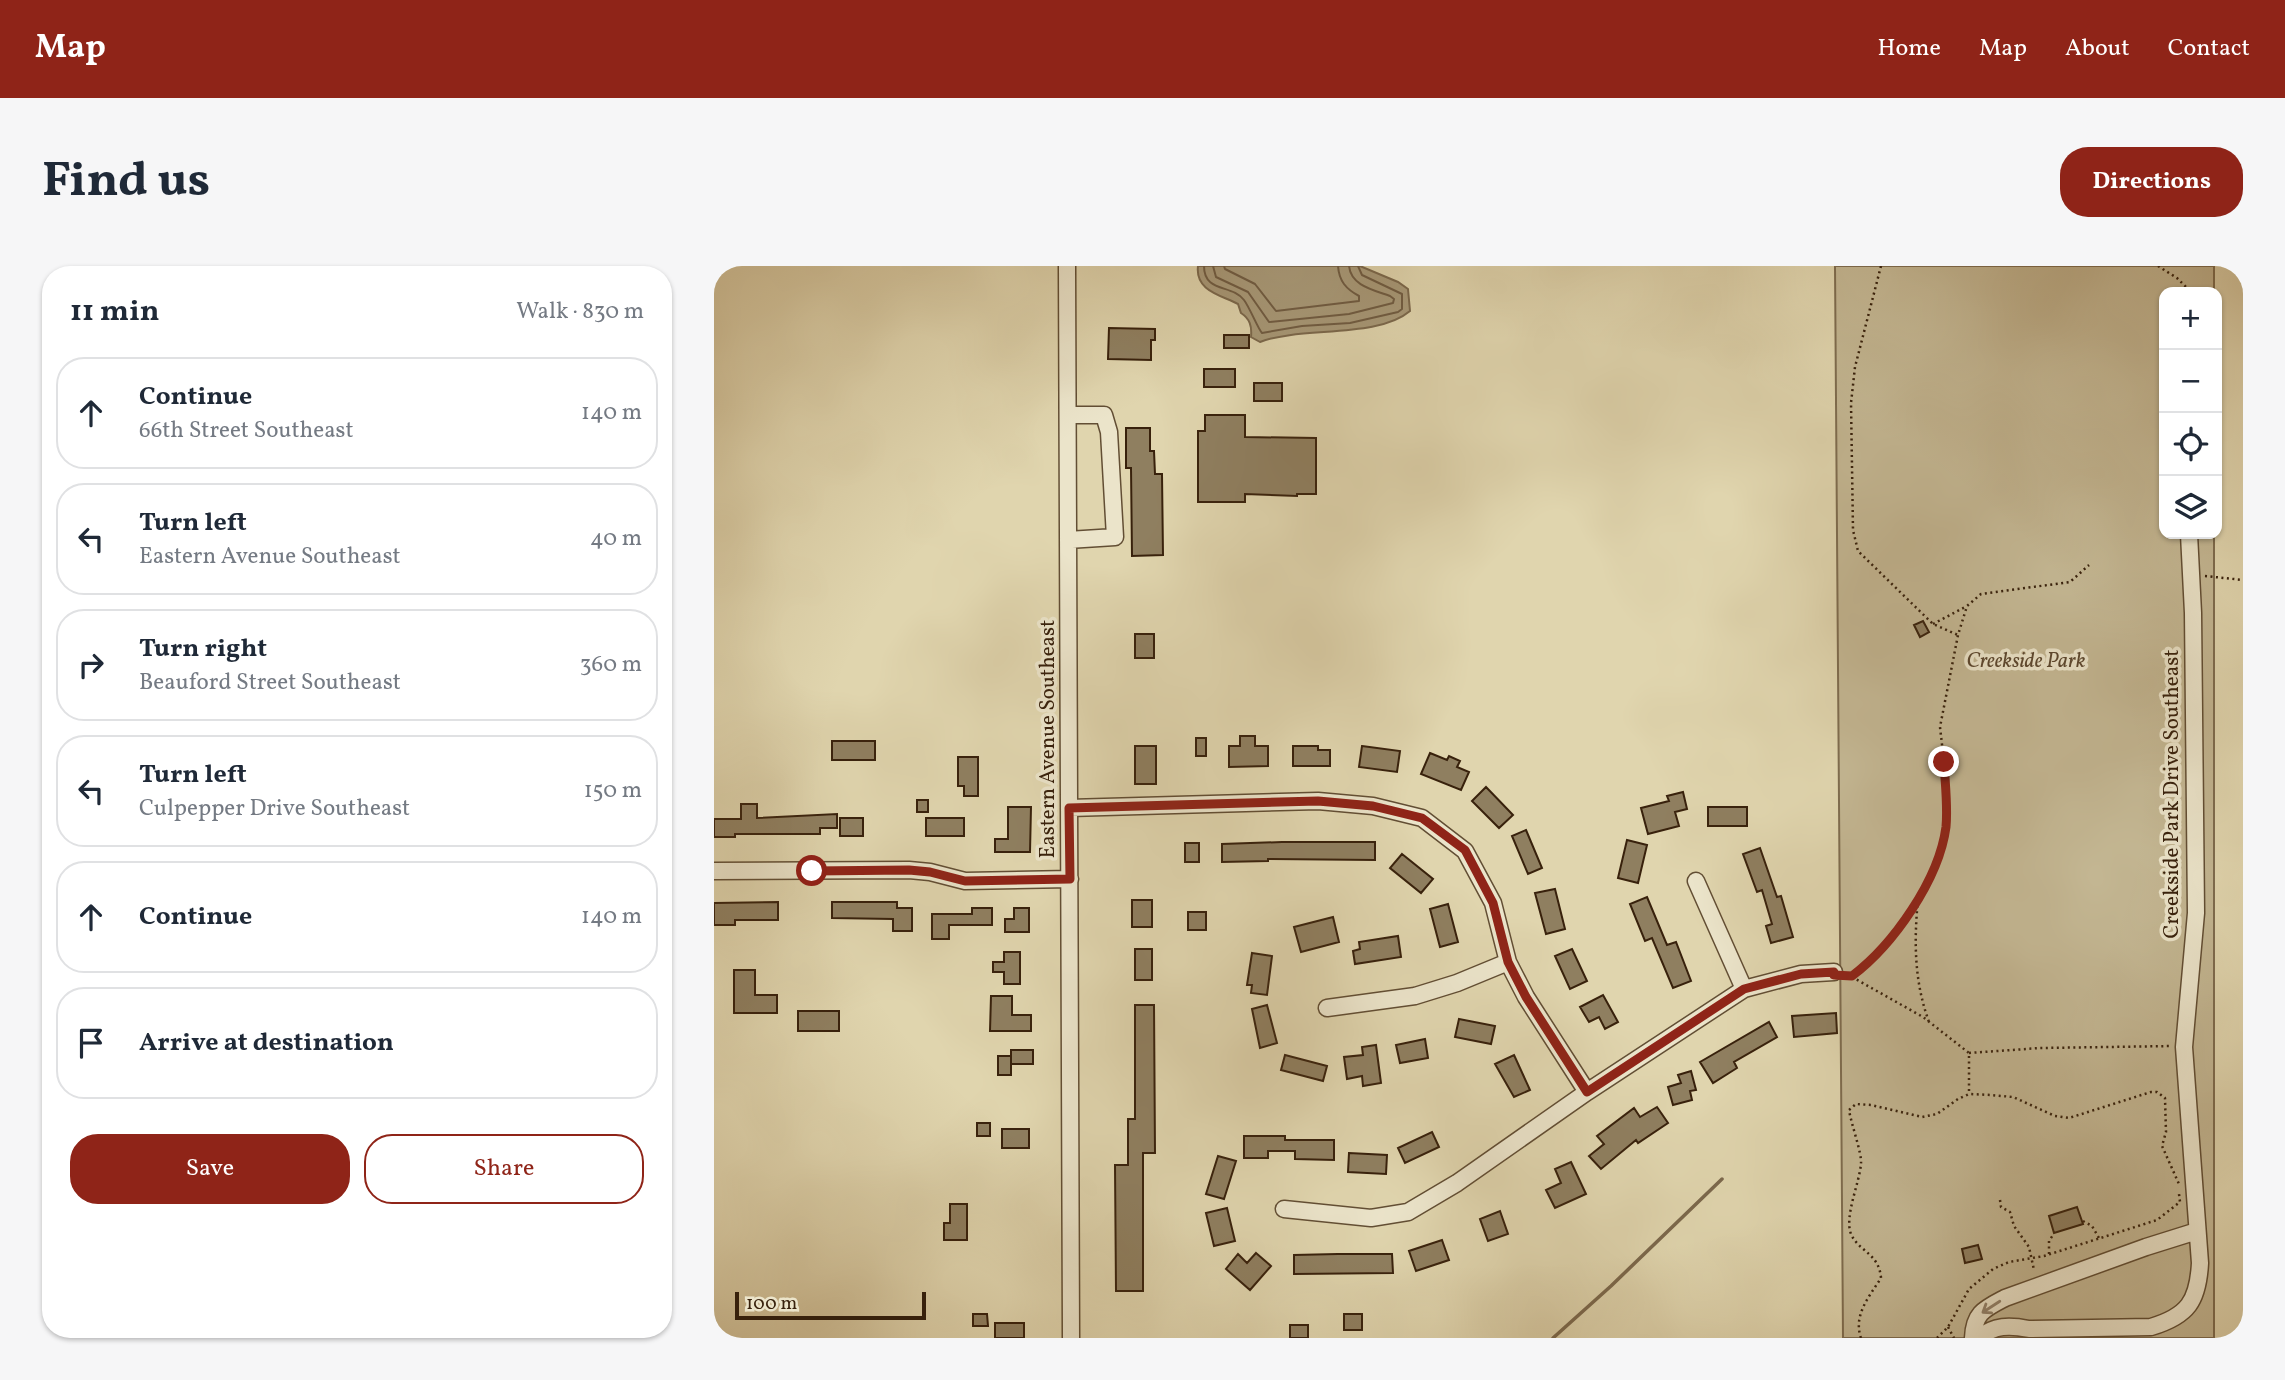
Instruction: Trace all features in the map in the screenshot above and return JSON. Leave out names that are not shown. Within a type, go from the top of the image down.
[{"type":"street","name":"Eastern Avenue Southeast","points":[[1067,266],[1071,1338]]},
{"type":"street","points":[[1068,415],[1104,415],[1109,432],[1115,537],[1068,540]]},
{"type":"street","name":"Creekside Park Drive Southeast","points":[[1975,1338],[1998,1326],[2011,1325],[2029,1329],[2151,1327],[2168,1322],[2185,1311],[2194,1299],[2200,1273],[2184,1047],[2196,913],[2189,539]]},
{"type":"street","points":[[1069,808],[1318,801],[1373,806],[1422,818],[1465,850],[1493,903],[1508,962],[1526,997],[1587,1092]]},
{"type":"street","points":[[714,870],[909,870],[965,881],[1070,879]]},
{"type":"street","points":[[1696,881],[1744,989]]},
{"type":"street","points":[[1326,1008],[1415,996],[1457,983],[1508,962]]},
{"type":"street","points":[[1284,1209],[1371,1218],[1408,1212],[1457,1183],[1587,1092],[1744,989],[1801,974],[1834,972]]},
{"type":"street","points":[[1975,1338],[1974,1324],[1983,1309],[2026,1290],[2197,1231]]},
{"type":"street","name":"Creekside Park Drive Southeast","points":[[2009,1338],[2029,1329]]},
{"type":"path","points":[[1881,266],[1855,367],[1851,403],[1853,530],[1858,551],[1933,624],[1958,635]]},
{"type":"path","points":[[2158,266],[2186,287]]},
{"type":"path","points":[[1933,624],[1967,606],[1981,594],[2070,582],[2089,565]]},
{"type":"path","points":[[2191,576],[2243,580]]},
{"type":"path","points":[[1852,976],[1866,966],[1889,941],[1917,899],[1940,855],[1946,826],[1940,727],[1958,635],[1967,606]]},
{"type":"path","points":[[1917,899],[1915,963],[1921,1001],[1929,1022]]},
{"type":"path","points":[[1834,972],[1834,975],[1852,976],[1929,1022],[1969,1055],[2040,1048],[2184,1047]]},
{"type":"path","points":[[1969,1055],[1969,1092]]},
{"type":"path","points":[[1861,1338],[1858,1318],[1881,1278],[1878,1262],[1852,1235],[1849,1222],[1862,1160],[1849,1110],[1856,1104],[1922,1117],[1937,1114],[1969,1092],[2013,1097],[2054,1116],[2069,1118],[2151,1092],[2162,1095],[2166,1132],[2162,1146],[2179,1182],[2180,1202],[2157,1220],[2049,1254],[2009,1262],[1993,1269],[1969,1289],[1948,1327],[1937,1338]]},
{"type":"path","points":[[2000,1200],[2001,1207],[2010,1212],[2014,1226],[2029,1247],[2034,1270]]},
{"type":"path","points":[[2083,1221],[2092,1226],[2099,1238]]},
{"type":"path","points":[[2049,1254],[2049,1241],[2053,1235]]},
{"type":"path","points":[[1948,1327],[1954,1338]]},
{"type":"green space","name":"Creekside Park","points":[[1835,266],[2214,266],[2214,287],[2159,287],[2159,539],[2214,539],[2214,1338],[1843,1338]]},
{"type":"water","points":[[1198,266],[1360,266],[1408,289],[1410,311],[1396,320],[1359,329],[1296,334],[1260,342],[1251,337],[1250,323],[1241,313],[1238,304],[1205,287],[1198,274]]},
{"type":"building","points":[[1109,328],[1155,329],[1155,340],[1151,340],[1151,360],[1108,359]]},
{"type":"building","points":[[1224,335],[1249,335],[1249,348],[1224,348]]},
{"type":"building","points":[[1204,369],[1235,369],[1235,387],[1204,387]]},
{"type":"building","points":[[1254,383],[1282,383],[1282,401],[1254,401]]},
{"type":"building","points":[[1205,415],[1245,415],[1245,437],[1316,438],[1316,494],[1245,494],[1245,502],[1198,502],[1198,431],[1205,431]]},
{"type":"building","points":[[1126,428],[1150,428],[1150,451],[1154,451],[1155,474],[1162,474],[1163,555],[1132,556],[1131,468],[1126,468]]},
{"type":"building","points":[[1923,621],[1929,632],[1920,637],[1914,625]]},
{"type":"building","points":[[1135,634],[1154,634],[1154,658],[1135,658]]},
{"type":"building","points":[[1240,736],[1255,736],[1255,746],[1268,746],[1268,766],[1229,767],[1229,746],[1240,746]]},
{"type":"building","points":[[1196,738],[1206,738],[1206,756],[1196,756]]},
{"type":"building","points":[[832,741],[875,741],[875,760],[832,760]]},
{"type":"building","points":[[1135,746],[1156,746],[1156,784],[1135,784]]},
{"type":"building","points":[[1293,746],[1318,746],[1318,750],[1330,750],[1330,766],[1293,766]]},
{"type":"building","points":[[1362,746],[1400,751],[1397,772],[1359,767]]},
{"type":"building","points":[[1430,753],[1447,760],[1449,756],[1460,761],[1457,767],[1469,772],[1461,790],[1421,774]]},
{"type":"building","points":[[958,757],[978,757],[978,796],[964,796],[964,786],[958,786]]},
{"type":"building","points":[[1486,787],[1513,815],[1499,828],[1472,801]]},
{"type":"building","points":[[1683,792],[1687,809],[1675,812],[1679,826],[1648,834],[1641,808],[1669,801],[1667,796]]},
{"type":"building","points":[[917,800],[928,800],[928,812],[917,812]]},
{"type":"building","points":[[741,804],[757,804],[757,818],[837,814],[837,828],[820,828],[820,834],[735,834],[735,837],[714,837],[714,819],[741,819]]},
{"type":"building","points":[[1008,807],[1031,807],[1030,852],[995,852],[995,839],[1008,839]]},
{"type":"building","points":[[1708,807],[1747,807],[1747,826],[1708,826]]},
{"type":"building","points":[[840,818],[863,818],[863,836],[840,836]]},
{"type":"building","points":[[926,818],[964,818],[964,836],[926,836]]},
{"type":"building","points":[[1526,830],[1542,868],[1528,874],[1512,836]]},
{"type":"building","points":[[1627,840],[1647,845],[1638,883],[1618,878]]},
{"type":"building","points":[[1375,842],[1375,860],[1268,859],[1222,862],[1222,844]]},
{"type":"building","points":[[1185,843],[1199,843],[1199,862],[1185,862]]},
{"type":"building","points":[[1760,848],[1777,897],[1781,896],[1793,937],[1771,943],[1766,926],[1772,924],[1762,890],[1757,892],[1743,854]]},
{"type":"building","points":[[1402,854],[1433,879],[1421,893],[1390,868]]},
{"type":"building","points":[[1555,889],[1565,929],[1546,934],[1535,893]]},
{"type":"building","points":[[1647,897],[1667,945],[1676,942],[1691,981],[1673,988],[1652,938],[1645,941],[1630,904]]},
{"type":"building","points":[[1132,900],[1152,900],[1152,927],[1132,927]]},
{"type":"building","points":[[778,902],[778,920],[735,920],[735,925],[714,925],[714,903]]},
{"type":"building","points":[[832,902],[897,902],[897,908],[912,908],[912,931],[893,931],[893,919],[832,918]]},
{"type":"building","points":[[1448,904],[1458,942],[1440,947],[1430,909]]},
{"type":"building","points":[[972,908],[992,908],[992,925],[949,925],[949,939],[932,939],[932,914],[972,914]]},
{"type":"building","points":[[1014,908],[1029,908],[1029,932],[1005,932],[1005,919],[1014,919]]},
{"type":"building","points":[[1188,912],[1206,912],[1206,930],[1188,930]]},
{"type":"building","points":[[1333,917],[1339,942],[1301,952],[1294,927]]},
{"type":"building","points":[[1398,936],[1401,957],[1355,964],[1353,951],[1360,949],[1359,942]]},
{"type":"building","points":[[1135,949],[1152,949],[1152,980],[1135,980]]},
{"type":"building","points":[[1572,949],[1587,981],[1570,989],[1555,956]]},
{"type":"building","points":[[1004,952],[1020,952],[1020,984],[1004,984],[1004,972],[993,972],[993,962],[1004,962]]},
{"type":"building","points":[[1252,953],[1272,956],[1267,995],[1251,993],[1252,985],[1247,985]]},
{"type":"building","points":[[734,970],[755,970],[755,995],[777,995],[777,1013],[734,1013]]},
{"type":"building","points":[[1603,995],[1618,1022],[1605,1029],[1599,1017],[1589,1022],[1580,1007]]},
{"type":"building","points":[[991,996],[1012,996],[1012,1015],[1031,1015],[1031,1031],[990,1031]]},
{"type":"building","points":[[1135,1005],[1154,1005],[1155,1153],[1143,1153],[1143,1291],[1116,1291],[1115,1165],[1128,1165],[1128,1119],[1135,1119]]},
{"type":"building","points":[[1267,1005],[1277,1043],[1260,1048],[1252,1009]]},
{"type":"building","points":[[798,1011],[839,1011],[839,1031],[798,1031]]},
{"type":"building","points":[[1836,1013],[1837,1033],[1794,1037],[1792,1016]]},
{"type":"building","points":[[1459,1019],[1495,1026],[1491,1044],[1455,1037]]},
{"type":"building","points":[[1769,1022],[1777,1037],[1734,1062],[1737,1068],[1713,1083],[1700,1062]]},
{"type":"building","points":[[1425,1039],[1428,1058],[1400,1063],[1396,1045]]},
{"type":"building","points":[[1376,1045],[1381,1083],[1363,1086],[1362,1076],[1347,1079],[1344,1057],[1363,1055],[1362,1047]]},
{"type":"building","points":[[1011,1050],[1033,1050],[1033,1064],[1011,1064]]},
{"type":"building","points":[[1285,1055],[1327,1066],[1323,1081],[1281,1070]]},
{"type":"building","points":[[1514,1055],[1530,1090],[1514,1097],[1495,1064]]},
{"type":"building","points":[[998,1056],[1011,1056],[1011,1075],[998,1075]]},
{"type":"building","points":[[1691,1071],[1696,1090],[1690,1091],[1692,1100],[1673,1105],[1668,1087],[1681,1083],[1678,1075]]},
{"type":"building","points":[[1657,1107],[1668,1123],[1638,1143],[1636,1140],[1601,1169],[1589,1156],[1604,1144],[1597,1136],[1634,1108],[1640,1117]]},
{"type":"building","points":[[977,1123],[990,1123],[990,1136],[977,1136]]},
{"type":"building","points":[[1002,1129],[1029,1129],[1029,1148],[1002,1148]]},
{"type":"building","points":[[1432,1132],[1439,1147],[1405,1163],[1398,1148]]},
{"type":"building","points":[[1244,1136],[1285,1136],[1285,1140],[1334,1140],[1334,1160],[1295,1159],[1295,1151],[1268,1151],[1268,1158],[1244,1158]]},
{"type":"building","points":[[1349,1153],[1387,1155],[1386,1174],[1348,1172]]},
{"type":"building","points":[[1218,1156],[1236,1161],[1224,1199],[1206,1194]]},
{"type":"building","points":[[1571,1162],[1586,1194],[1555,1208],[1546,1190],[1561,1183],[1555,1169]]},
{"type":"building","points":[[950,1204],[967,1204],[967,1240],[944,1240],[944,1223],[950,1223]]},
{"type":"building","points":[[2077,1207],[2083,1224],[2054,1233],[2049,1216]]},
{"type":"building","points":[[1227,1208],[1235,1241],[1214,1246],[1206,1213]]},
{"type":"building","points":[[1500,1211],[1508,1234],[1488,1241],[1480,1219]]},
{"type":"building","points":[[1442,1240],[1449,1260],[1416,1271],[1409,1251]]},
{"type":"building","points":[[1978,1245],[1982,1259],[1965,1263],[1962,1249]]},
{"type":"building","points":[[1256,1253],[1271,1266],[1250,1290],[1226,1269],[1238,1254],[1247,1263]]},
{"type":"building","points":[[1392,1254],[1393,1273],[1294,1274],[1294,1255]]},
{"type":"building","points":[[973,1314],[987,1314],[988,1326],[973,1326]]},
{"type":"building","points":[[1344,1314],[1362,1314],[1362,1330],[1344,1330]]},
{"type":"building","points":[[995,1323],[1024,1323],[1024,1338],[995,1338]]},
{"type":"building","points":[[1290,1325],[1308,1325],[1308,1338],[1290,1338]]},
{"type":"waterway","points":[[1553,1338],[1722,1179]]},
{"type":"route","points":[[812,871],[909,870],[965,881],[1070,879],[1069,808],[1318,801],[1373,806],[1422,818],[1465,850],[1493,903],[1508,962],[1526,997],[1587,1092],[1744,989],[1801,974],[1834,972],[1834,975],[1852,976],[1866,966],[1889,941],[1917,899],[1940,855],[1946,826],[1944,762]]}]
